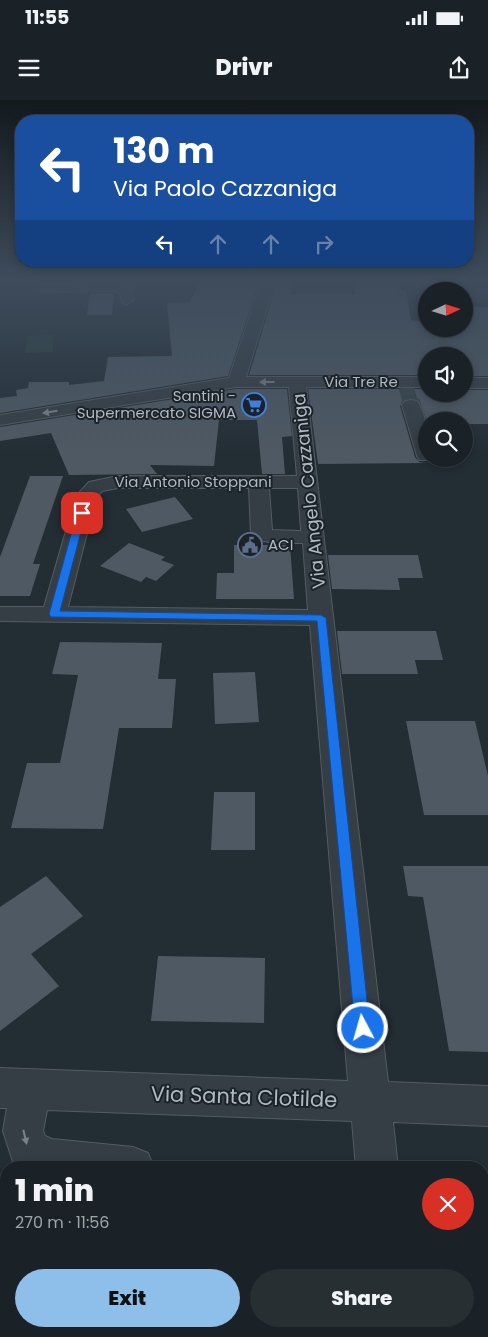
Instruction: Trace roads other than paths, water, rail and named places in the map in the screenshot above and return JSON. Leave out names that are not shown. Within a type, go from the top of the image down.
[{"type":"street","points":[[236,382],[250,340]]},
{"type":"street","name":"Via Tre Re","points":[[0,420],[236,382],[405,385],[418,383]]},
{"type":"street","name":"Via Angelo Cazzaniga","points":[[298,382],[376,1161]]},
{"type":"street","points":[[473,383],[488,383]]},
{"type":"street","points":[[411,406],[418,429]]},
{"type":"street","name":"Via Antonio Stoppani","points":[[54,614],[86,496],[92,488],[100,484],[118,482],[308,482]]},
{"type":"street","points":[[259,482],[262,534],[274,537],[313,537]]},
{"type":"street","points":[[0,614],[321,618]]},
{"type":"street","points":[[15,1088],[23,1131],[29,1150],[48,1160],[59,1161]]},
{"type":"street","name":"Via Santa Clotilde","points":[[15,1088],[488,1106]]},
{"type":"tunnel","points":[[406,387],[410,401]]},
{"type":"tunnel","points":[[410,400],[411,405]]},
{"type":"place","name":"Santini - Supermercato SIGMA","points":[[254,405]]},
{"type":"place","name":"ACI","points":[[250,545]]}]
